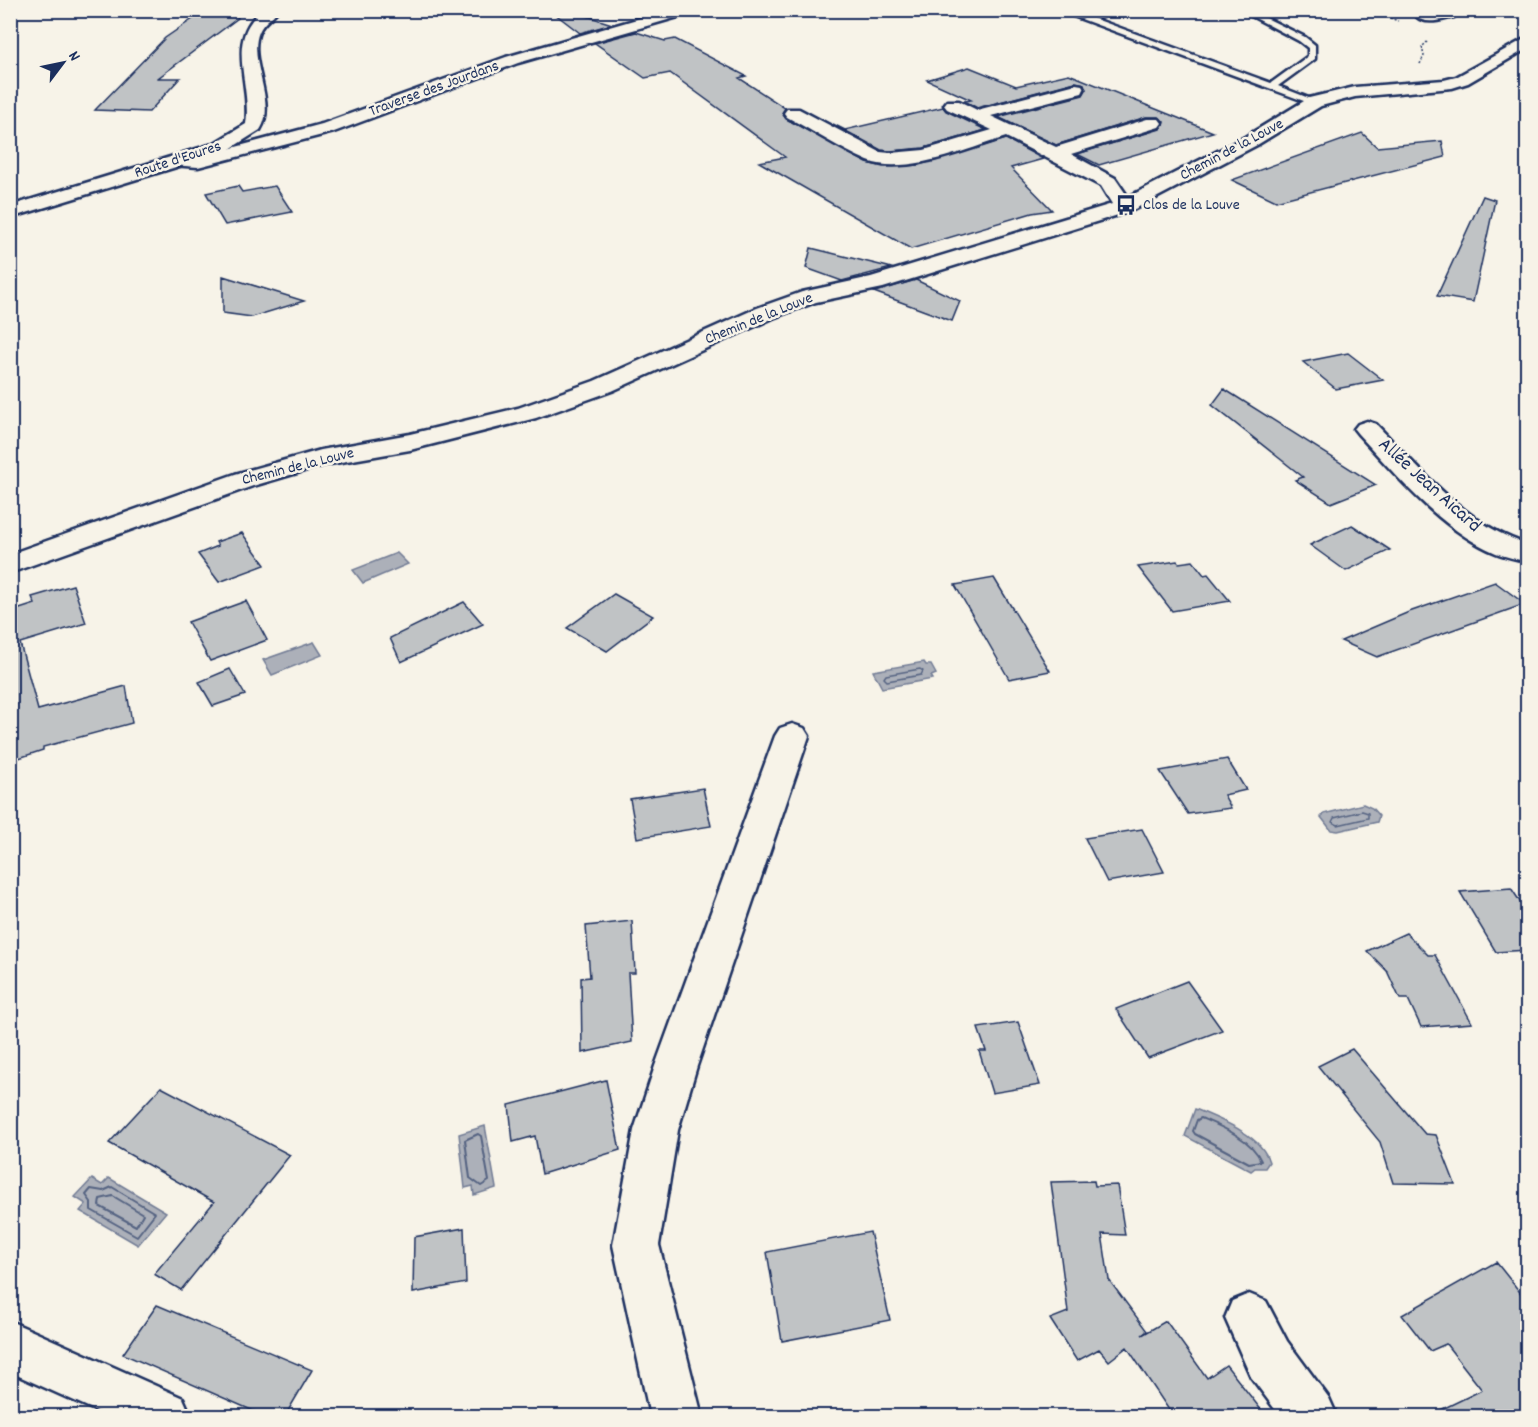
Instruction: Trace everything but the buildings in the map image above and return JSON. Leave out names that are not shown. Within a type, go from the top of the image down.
[{"type":"street","name":"Route d'Eoures","points":[[10,212],[219,148],[254,126],[258,114],[256,90],[247,44],[251,27],[261,16],[271,10]]},
{"type":"street","name":"Traverse des Jourdans","points":[[179,160],[198,161],[214,158],[328,128],[512,60],[687,10]]},
{"type":"street","points":[[1424,17],[1449,14],[1452,10]]},
{"type":"street","name":"Chemin de la Louve","points":[[10,564],[244,480],[321,458],[410,442],[527,413],[603,386],[765,313],[810,297],[875,283],[1124,207],[1251,141],[1315,102],[1354,92],[1446,85],[1462,80],[1527,40]]},
{"type":"street","points":[[977,115],[1076,89]]},
{"type":"street","points":[[953,105],[1010,130],[1108,182],[1124,207]]},
{"type":"street","points":[[793,113],[875,157],[895,160],[906,160],[1010,130]]},
{"type":"street","points":[[1055,153],[1154,123]]},
{"type":"street","points":[[861,171],[895,160]]},
{"type":"street","name":"Allée Jean Aicard","points":[[1366,429],[1469,528],[1493,541],[1527,553]]},
{"type":"street","points":[[676,1416],[636,1245],[656,1130],[792,736]]},
{"type":"street","points":[[1249,1318],[1269,1359],[1311,1416]]},
{"type":"street","points":[[10,1346],[165,1416]]},
{"type":"lane","points":[[1075,10],[1076,14],[1315,102]]},
{"type":"lane","points":[[1243,10],[1302,39],[1312,47],[1312,57],[1272,87]]},
{"type":"path","points":[[1395,10],[1388,17],[1402,23]]},
{"type":"path","points":[[1426,86],[1418,66],[1424,56],[1422,47],[1430,40]]},
{"type":"water","points":[[397,553],[408,564],[363,583],[353,570]]},
{"type":"water","points":[[314,642],[322,655],[272,675],[263,660]]},
{"type":"water","points":[[924,662],[926,665],[931,665],[936,674],[931,676],[933,679],[882,688],[873,671]]},
{"type":"water","points":[[1363,804],[1372,808],[1379,816],[1377,822],[1338,831],[1331,830],[1321,817],[1324,814]]},
{"type":"water","points":[[1195,1109],[1249,1136],[1265,1152],[1269,1162],[1265,1168],[1255,1168],[1251,1171],[1185,1136]]},
{"type":"water","points":[[485,1126],[496,1188],[474,1195],[473,1186],[465,1188],[459,1134]]},
{"type":"water","points":[[109,1178],[166,1212],[138,1245],[80,1211],[86,1204],[75,1197],[92,1179],[102,1185]]},
{"type":"place","name":"Clos de la Louve","points":[[1126,205]]}]
